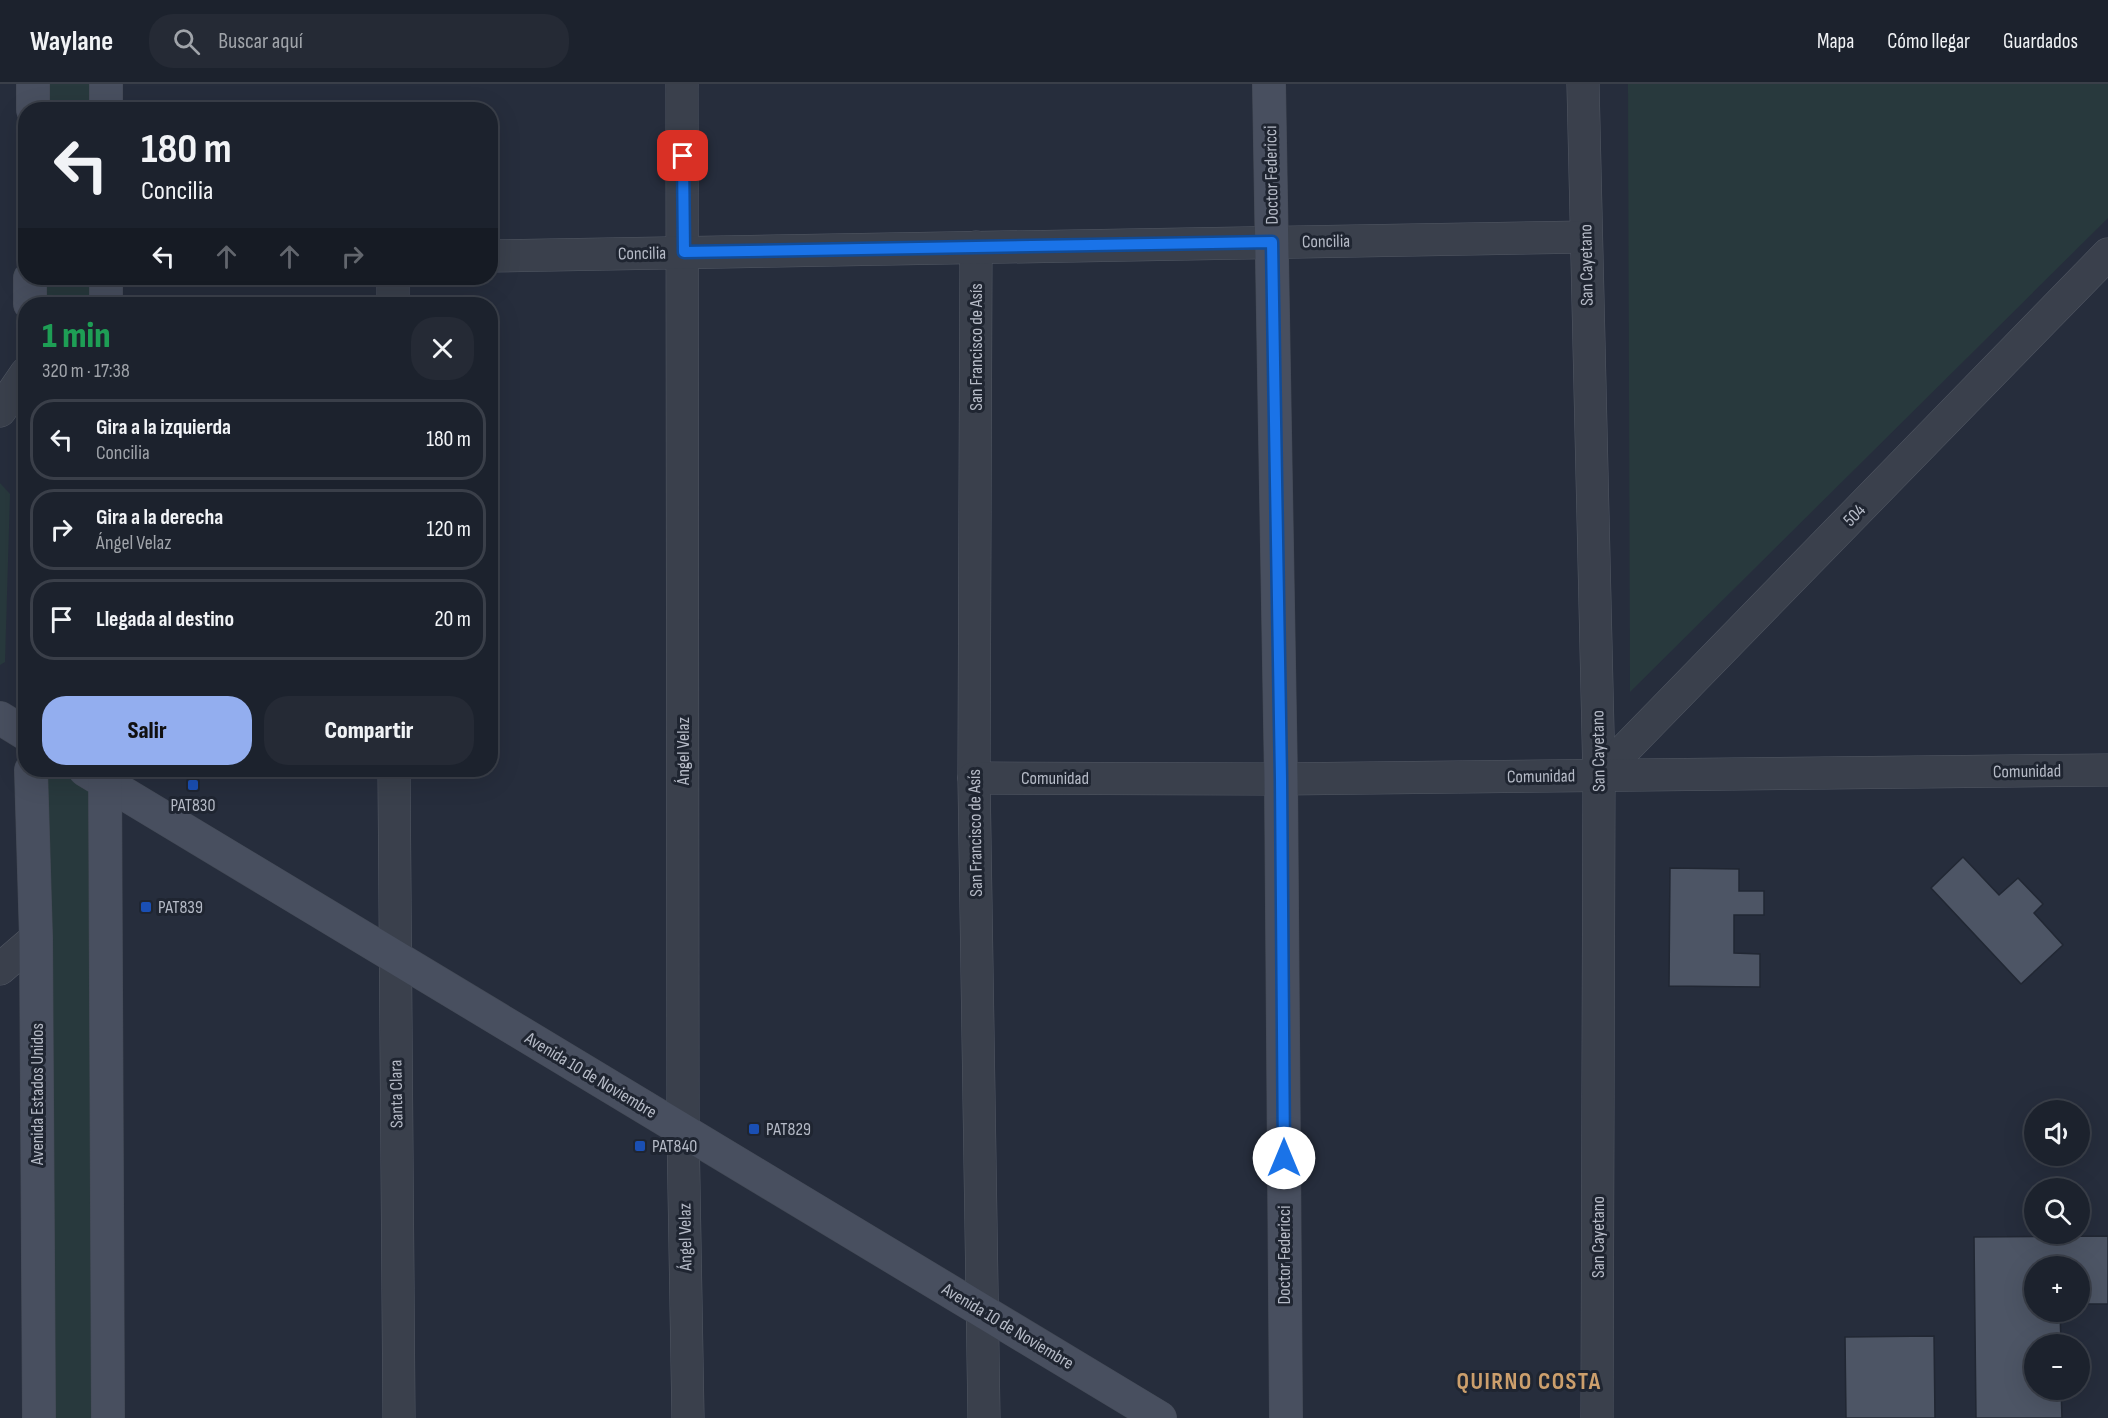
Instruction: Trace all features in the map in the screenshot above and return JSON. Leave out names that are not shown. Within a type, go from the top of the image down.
[{"type":"street","points":[[33,84],[33,102]]},
{"type":"street","points":[[106,84],[106,102]]},
{"type":"street","name":"Ángel Velaz","points":[[682,84],[684,252],[683,1130],[688,1418]]},
{"type":"street","name":"Doctor Federicci","points":[[1269,84],[1281,779],[1286,1418]]},
{"type":"street","name":"San Cayetano","points":[[1583,84],[1599,776],[1597,1418]]},
{"type":"street","name":"Concilia","points":[[498,255],[1586,237]]},
{"type":"street","name":"San Francisco de Asís","points":[[976,247],[974,778],[984,1418]]},
{"type":"street","name":"504","points":[[1599,776],[2108,254]]},
{"type":"street","points":[[0,411],[18,385]]},
{"type":"street","points":[[0,718],[18,729]]},
{"type":"street","name":"Comunidad","points":[[974,778],[1281,779],[2108,770]]},
{"type":"street","name":"Avenida Estados Unidos","points":[[31,777],[36,938],[39,1418]]},
{"type":"street","points":[[98,777],[108,1418]]},
{"type":"street","name":"Avenida 10 de Noviembre","points":[[103,777],[394,956],[1160,1418]]},
{"type":"street","name":"Santa Clara","points":[[394,777],[399,1418]]},
{"type":"street","points":[[0,969],[36,938]]},
{"type":"shaded area","points":[[33,84],[106,84],[106,102],[33,102]]},
{"type":"shaded area","points":[[1628,84],[2108,84],[2108,218],[1630,692]]},
{"type":"shaded area","points":[[30,285],[106,285],[106,297],[30,297]]},
{"type":"shaded area","points":[[0,483],[10,494],[5,662],[0,665]]},
{"type":"shaded area","points":[[31,777],[105,777],[108,1418],[39,1418]]},
{"type":"building","points":[[1963,857],[1999,895],[2018,878],[2043,904],[2034,913],[2063,945],[2021,984],[1931,888]]},
{"type":"building","points":[[1670,868],[1739,869],[1739,891],[1764,891],[1764,915],[1734,915],[1734,953],[1760,954],[1760,987],[1669,986]]},
{"type":"building","points":[[2090,1236],[2108,1236],[2108,1304],[2090,1304],[2090,1256],[2024,1256],[2024,1322],[2060,1322],[2061,1334],[2024,1334],[2024,1400],[2061,1400],[2062,1418],[1976,1418],[1974,1237],[2024,1237],[2024,1244],[2090,1244]]},
{"type":"building","points":[[1934,1336],[1935,1418],[1846,1418],[1845,1337]]},
{"type":"place","name":"PAT830","points":[[193,785]]},
{"type":"place","name":"PAT839","points":[[146,907]]},
{"type":"place","name":"PAT829","points":[[754,1129]]},
{"type":"place","name":"PAT840","points":[[640,1146]]},
{"type":"district","name":"QUIRNO COSTA","points":[[1529,1381]]},
{"type":"route","points":[[683,156],[684,252],[1272,242],[1281,779],[1284,1158]]}]
